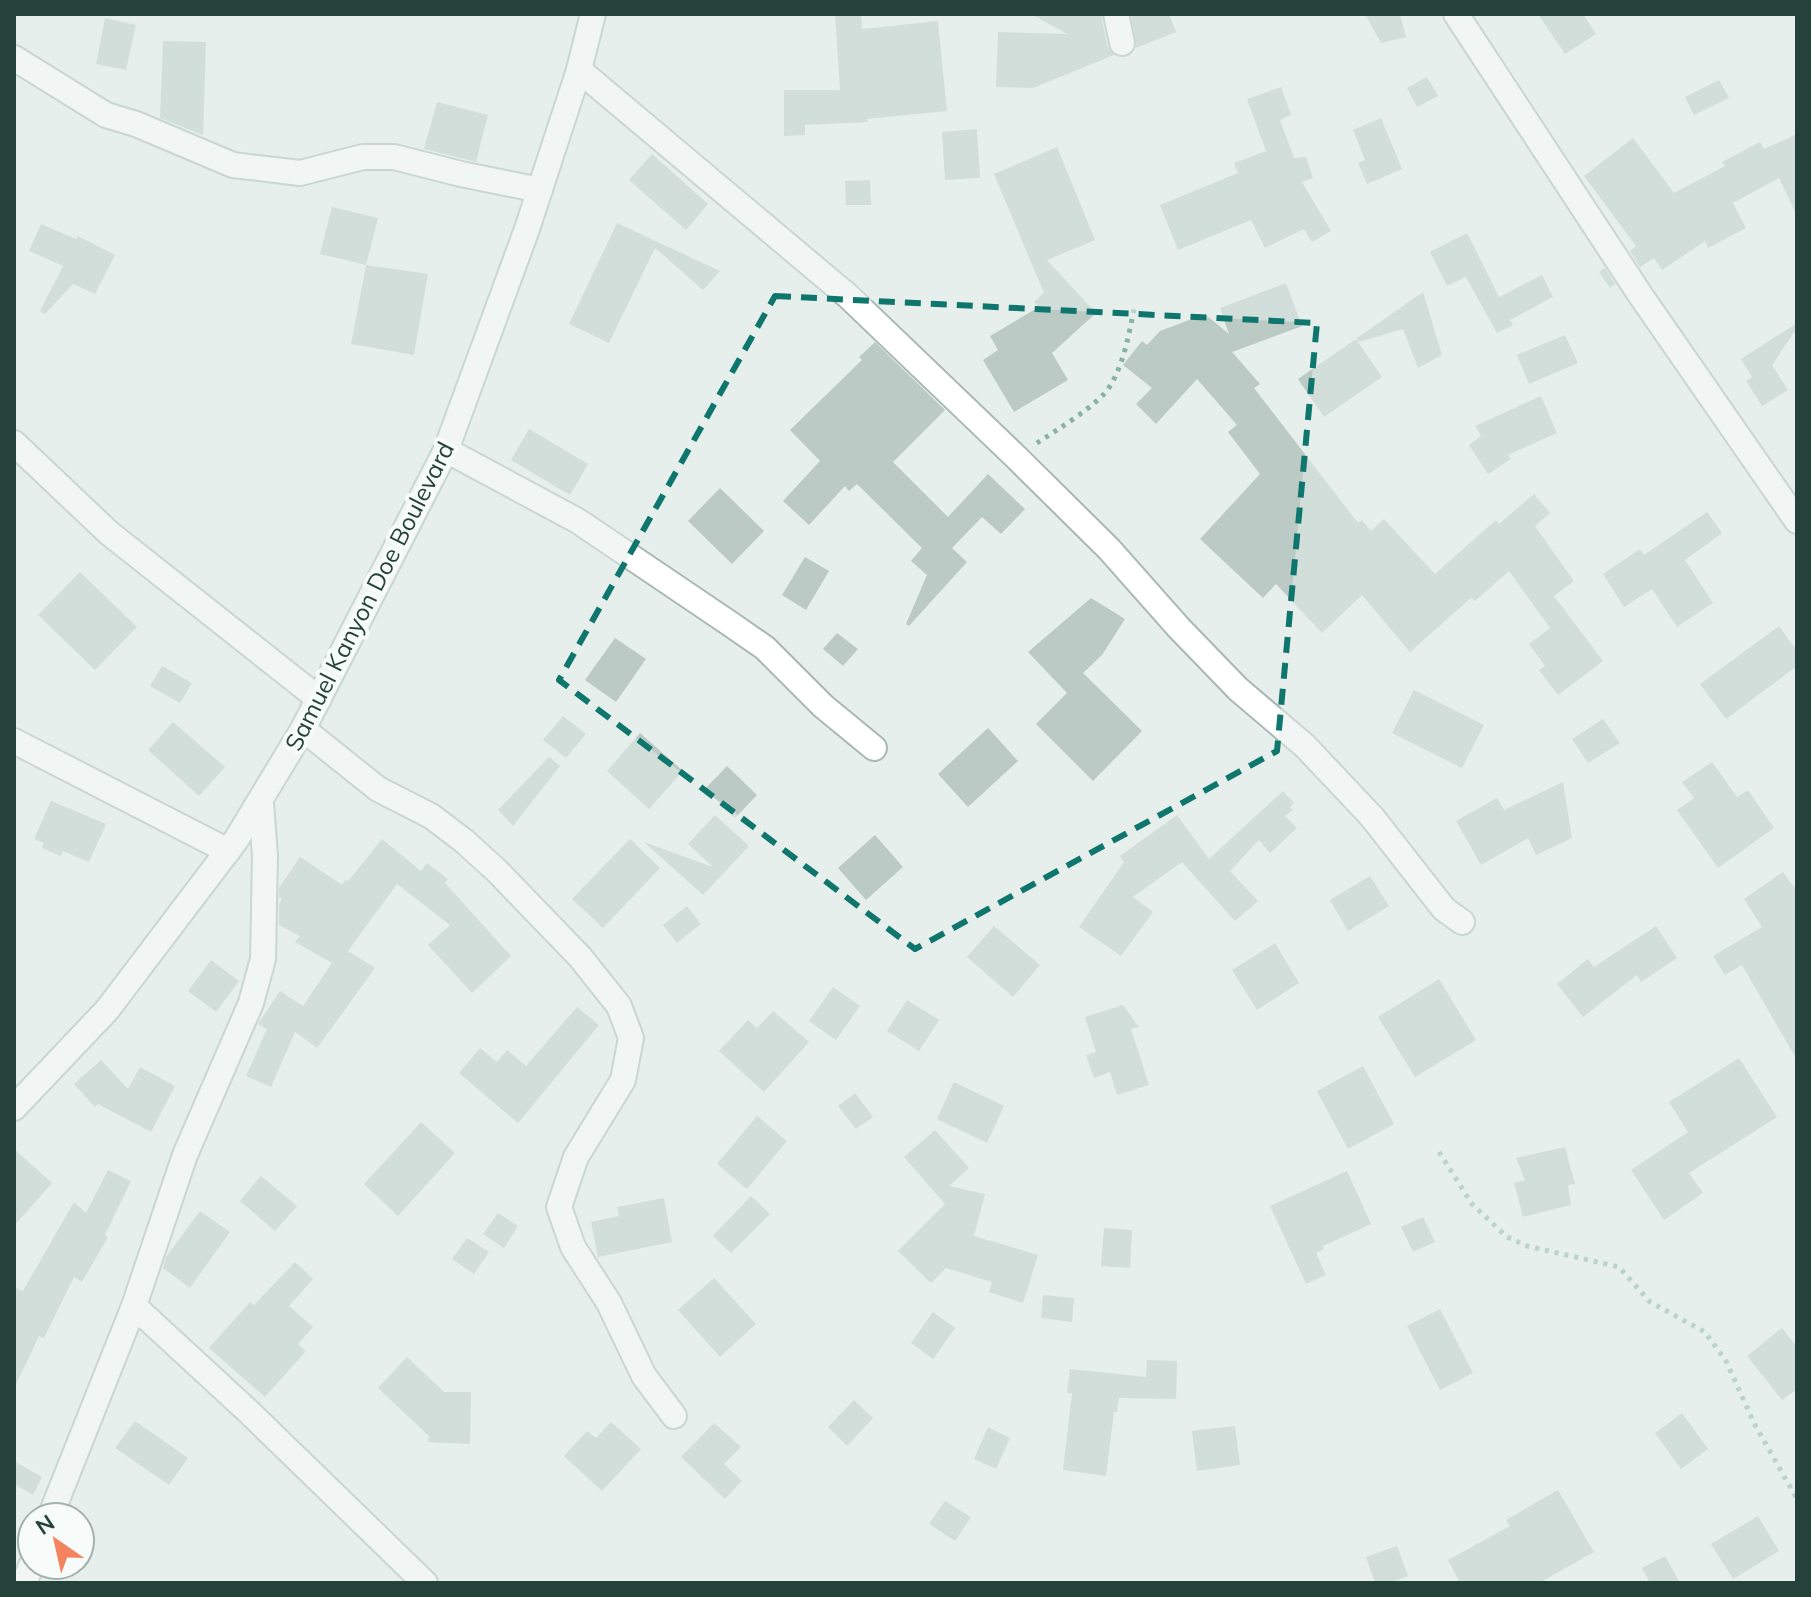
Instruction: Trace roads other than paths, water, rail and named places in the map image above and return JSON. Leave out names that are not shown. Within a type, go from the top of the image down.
[{"type":"street","name":"Samuel Kanyon Doe Boulevard","points":[[14,1108],[107,1010],[228,851],[261,803],[319,699],[446,450],[540,190],[579,70],[593,14]]},
{"type":"street","points":[[1116,14],[1122,43]]},
{"type":"street","points":[[1456,14],[1641,296],[1797,521]]},
{"type":"street","points":[[14,58],[106,115],[233,165],[300,173],[363,157],[394,157],[540,190]]},
{"type":"street","points":[[579,70],[848,296],[1016,457],[1109,549],[1238,689],[1305,746],[1372,817],[1444,909],[1462,922]]},
{"type":"street","points":[[14,443],[109,533],[319,699]]},
{"type":"street","points":[[446,450],[578,521],[765,648],[832,715],[874,748]]},
{"type":"street","points":[[303,729],[378,789],[431,816],[464,841],[580,957],[619,1006],[631,1038],[623,1080],[576,1157],[559,1207],[573,1247],[609,1303],[644,1376],[674,1416]]},
{"type":"street","points":[[14,741],[228,851]]},
{"type":"street","points":[[56,1501],[134,1306],[185,1155],[251,1003],[263,959],[265,856],[261,803]]},
{"type":"street","points":[[134,1306],[250,1413],[425,1583]]}]
